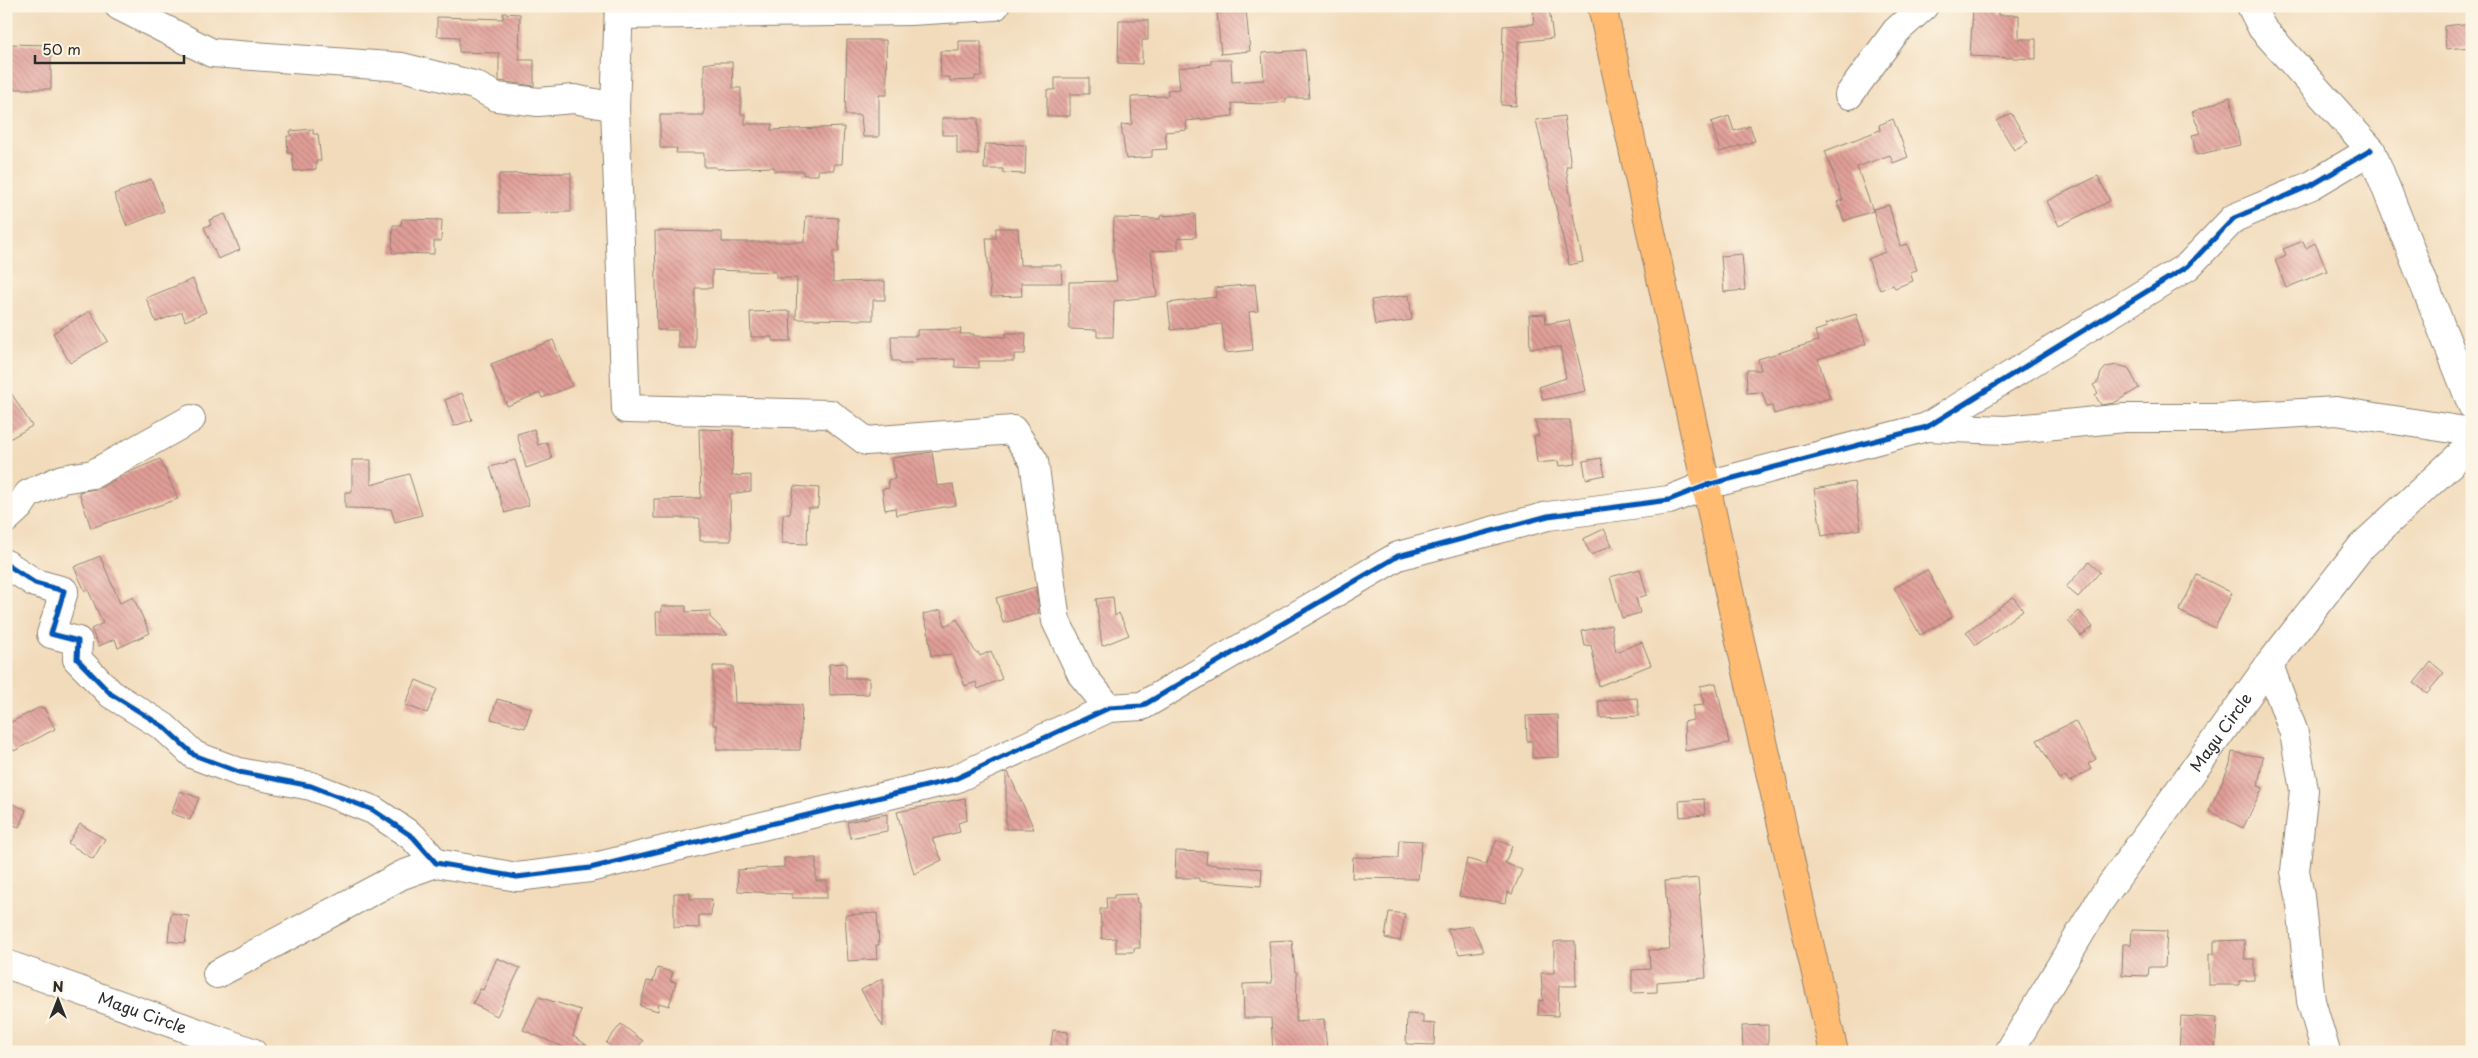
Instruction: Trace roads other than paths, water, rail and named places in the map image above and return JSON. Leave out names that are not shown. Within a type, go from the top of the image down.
[{"type":"main road","points":[[1602,6],[1737,629],[1834,1052]]},
{"type":"street","points":[[119,6],[212,53],[402,67],[474,85],[497,97],[538,102],[574,99],[615,107]]},
{"type":"street","points":[[995,6],[910,11],[619,11],[615,107],[626,409],[830,414],[866,442],[1013,430],[1034,461],[1056,621],[1082,675],[1109,708]]},
{"type":"street","points":[[1849,94],[1896,31],[1924,6]]},
{"type":"street","points":[[2251,6],[2262,28],[2371,150],[2472,405]]},
{"type":"street","points":[[217,974],[402,875],[436,863],[517,877],[590,868],[955,779],[1109,708],[1142,706],[1398,556],[1548,516],[1669,500],[1707,485],[1927,427],[2188,266],[2234,218],[2312,185],[2371,150]]},
{"type":"street","points":[[1927,427],[2006,430],[2124,418],[2217,418],[2336,411],[2472,432]]},
{"type":"street","points":[[6,519],[20,506],[28,494],[62,478],[93,474],[191,419]]},
{"type":"street","name":"Magu Circle","points":[[2009,1052],[2099,902],[2269,665],[2361,547],[2472,444]]},
{"type":"street","points":[[6,564],[35,583],[64,591],[51,634],[78,641],[77,659],[111,694],[164,727],[194,755],[239,772],[311,786],[373,810],[413,837],[436,863]]},
{"type":"street","points":[[2269,665],[2294,733],[2304,790],[2295,871],[2300,896],[2312,1001],[2326,1052]]},
{"type":"street","name":"Magu Circle","points":[[6,964],[252,1052]]}]
